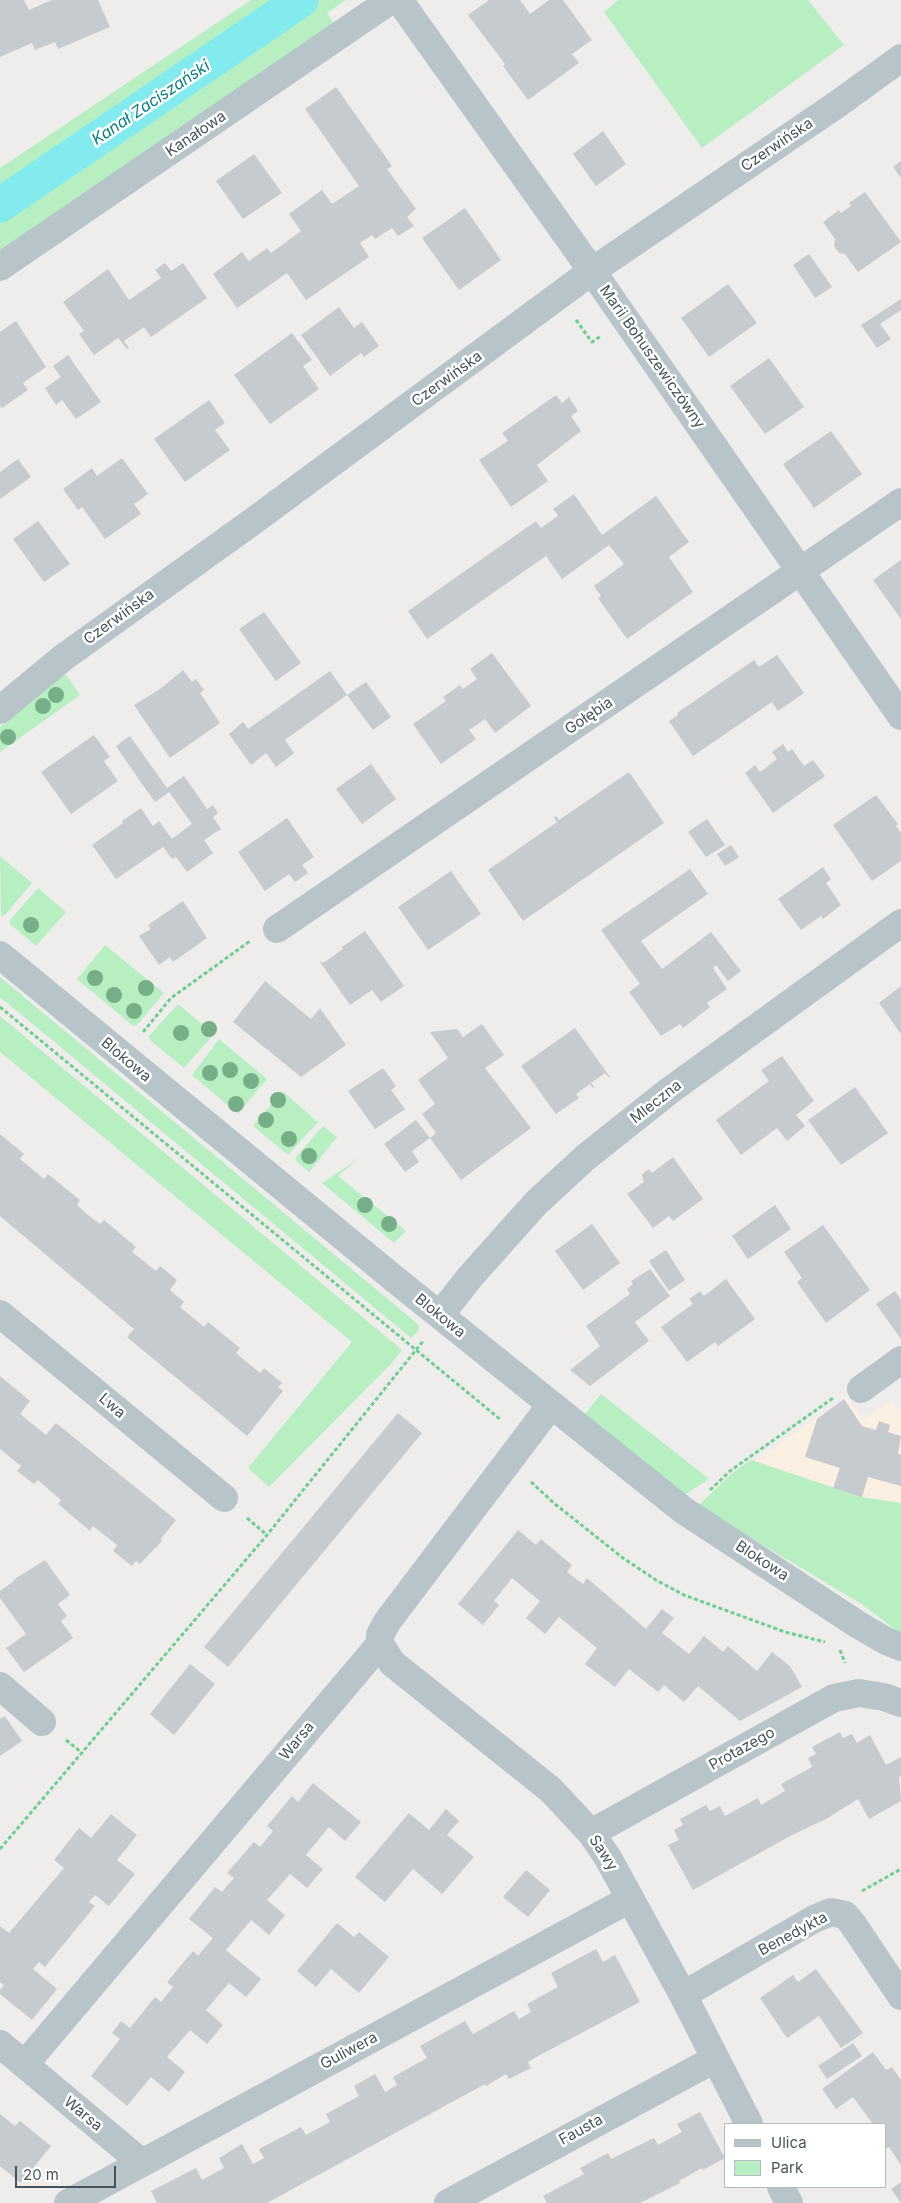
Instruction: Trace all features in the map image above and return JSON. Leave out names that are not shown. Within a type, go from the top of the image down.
[{"type":"street","name":"Kanałowa","points":[[0,267],[391,0]]},
{"type":"street","name":"Marii Bohuszewiczówny","points":[[399,0],[592,271],[901,716]]},
{"type":"street","name":"Czerwińska","points":[[0,710],[64,657],[252,522],[592,271],[839,103],[901,58]]},
{"type":"street","name":"Gołębia","points":[[277,929],[800,573],[901,502]]},
{"type":"street","name":"Mleczna","points":[[440,1315],[470,1277],[536,1203],[586,1157],[669,1091],[901,923]]},
{"type":"street","name":"Blokowa","points":[[0,955],[150,1080],[683,1510],[857,1624],[886,1641],[901,1647]]},
{"type":"street","name":"Lwa","points":[[0,1314],[224,1498]]},
{"type":"street","points":[[861,1388],[901,1360]]},
{"type":"street","name":"Warsa","points":[[25,2064],[380,1644],[380,1636],[387,1622],[551,1405]]},
{"type":"street","name":"Sawy","points":[[380,1644],[392,1663],[551,1790],[591,1833],[608,1858],[683,1995],[748,2123]]},
{"type":"street","points":[[0,1686],[42,1722]]},
{"type":"street","name":"Protazego","points":[[591,1833],[834,1698],[858,1693],[884,1697],[901,1703]]},
{"type":"street","name":"Guliwera","points":[[68,2203],[630,1899]]},
{"type":"street","name":"Benedykta","points":[[683,1995],[814,1919],[831,1912],[845,1915],[852,1923],[901,1996]]},
{"type":"street","name":"Warsa","points":[[0,2044],[142,2163]]},
{"type":"street","name":"Fausta","points":[[448,2203],[715,2059]]},
{"type":"street","points":[[782,2188],[789,2203]]},
{"type":"path","points":[[575,318],[592,342],[604,334]]},
{"type":"path","points":[[138,1038],[172,998],[265,930],[277,929]]},
{"type":"path","points":[[0,1008],[415,1352],[504,1422]]},
{"type":"path","points":[[0,1849],[267,1536],[430,1334],[440,1315]]},
{"type":"path","points":[[683,1510],[711,1489],[730,1471],[849,1387],[861,1388]]},
{"type":"path","points":[[526,1477],[555,1504],[623,1558],[656,1580],[684,1595],[784,1632],[827,1642]]},
{"type":"path","points":[[837,1914],[843,1902],[901,1869]]},
{"type":"shaded area","points":[[847,1397],[863,1420],[891,1400],[901,1412],[901,1503],[862,1497],[755,1461]]},
{"type":"green space","points":[[251,0],[346,0],[327,13],[334,24],[0,251],[0,168]]},
{"type":"green space","points":[[618,0],[808,0],[844,45],[702,148],[604,12]]},
{"type":"green space","points":[[60,675],[66,675],[80,695],[0,752],[0,727]]},
{"type":"green space","points":[[0,856],[32,883],[5,915],[1,917]]},
{"type":"green space","points":[[38,888],[66,912],[36,946],[10,924],[10,920]]},
{"type":"green space","points":[[105,945],[164,993],[137,1025],[133,1026],[77,979]]},
{"type":"green space","points":[[0,977],[419,1325],[419,1330],[411,1338],[0,997]]},
{"type":"green space","points":[[178,1004],[214,1034],[184,1068],[150,1040],[149,1036]]},
{"type":"green space","points":[[0,1016],[402,1350],[391,1364],[269,1487],[248,1468],[352,1342],[0,1052]]},
{"type":"green space","points":[[219,1039],[267,1079],[238,1114],[192,1075]]},
{"type":"green space","points":[[282,1091],[318,1122],[288,1155],[253,1126]]},
{"type":"green space","points":[[323,1126],[337,1137],[309,1172],[296,1161],[296,1157]]},
{"type":"green space","points":[[361,1157],[338,1176],[406,1231],[394,1243],[322,1183]]},
{"type":"green space","points":[[601,1394],[709,1479],[683,1496],[582,1418]]},
{"type":"green space","points":[[751,1460],[862,1497],[901,1503],[901,1634],[863,1605],[698,1506],[731,1474]]},
{"type":"building","points":[[0,0],[24,0],[29,10],[52,0],[98,0],[110,27],[58,49],[55,42],[35,50],[32,43],[0,57]]},
{"type":"building","points":[[489,0],[520,0],[530,14],[549,0],[563,0],[592,40],[572,54],[579,63],[528,100],[503,66],[505,64],[468,15]]},
{"type":"building","points":[[336,87],[392,166],[387,169],[416,209],[407,217],[414,226],[398,236],[392,228],[375,239],[372,235],[360,243],[369,257],[306,300],[287,273],[237,308],[213,274],[242,252],[249,261],[267,248],[271,253],[301,231],[289,214],[322,190],[332,204],[359,186],[305,109]]},
{"type":"building","points":[[603,131],[626,164],[596,186],[573,154]]},
{"type":"building","points":[[254,154],[282,193],[243,219],[216,181]]},
{"type":"building","points":[[901,161],[901,178],[893,167]]},
{"type":"building","points":[[865,192],[901,242],[858,272],[845,254],[839,253],[834,246],[835,239],[823,222],[839,210],[841,213],[851,206],[849,203]]},
{"type":"building","points":[[465,208],[501,260],[459,290],[422,238]]},
{"type":"building","points":[[809,254],[832,287],[815,298],[793,265]]},
{"type":"building","points":[[165,263],[171,271],[183,263],[207,298],[151,337],[144,327],[124,341],[129,348],[127,349],[118,338],[94,355],[79,334],[84,331],[63,302],[108,269],[129,300],[161,278],[155,270]]},
{"type":"building","points":[[728,284],[757,323],[709,357],[681,318]]},
{"type":"building","points":[[901,299],[901,310],[880,324],[891,339],[877,348],[861,325]]},
{"type":"building","points":[[339,307],[354,328],[362,322],[379,346],[364,357],[361,353],[330,376],[301,335]]},
{"type":"building","points":[[16,321],[46,367],[23,383],[28,390],[2,408],[0,406],[0,332]]},
{"type":"building","points":[[292,333],[312,360],[303,366],[319,389],[270,424],[234,375]]},
{"type":"building","points":[[68,355],[101,402],[76,419],[62,400],[56,405],[45,388],[61,377],[53,366]]},
{"type":"building","points":[[769,358],[804,407],[765,434],[730,386]]},
{"type":"building","points":[[556,395],[562,403],[569,397],[578,411],[571,416],[581,431],[537,465],[548,481],[511,507],[479,460],[508,441],[502,433]]},
{"type":"building","points":[[209,400],[225,423],[215,430],[230,450],[185,482],[154,439]]},
{"type":"building","points":[[831,431],[862,474],[814,508],[783,464]]},
{"type":"building","points":[[122,458],[148,494],[134,504],[141,514],[105,539],[82,507],[78,510],[63,489],[92,468],[97,476]]},
{"type":"building","points":[[18,459],[31,477],[0,499],[0,472]]},
{"type":"building","points":[[574,494],[602,535],[656,496],[689,542],[669,557],[693,592],[627,639],[598,598],[601,596],[594,586],[624,564],[609,545],[562,579],[546,556],[427,639],[408,611],[536,521],[541,528],[558,516],[553,509]]},
{"type":"building","points":[[38,521],[70,564],[44,582],[13,539]]},
{"type":"building","points":[[901,560],[901,619],[873,580]]},
{"type":"building","points":[[264,612],[301,663],[276,681],[239,629]]},
{"type":"building","points":[[492,653],[531,706],[495,733],[485,719],[469,730],[476,739],[441,764],[413,724],[446,701],[443,697],[460,685],[463,689],[477,679],[470,669]]},
{"type":"building","points":[[777,655],[804,693],[778,711],[772,702],[693,756],[669,721],[678,715],[677,713],[754,660],[759,667]]},
{"type":"building","points":[[183,670],[192,682],[196,679],[204,690],[200,693],[220,723],[170,758],[134,705],[160,689]]},
{"type":"building","points":[[330,671],[347,695],[285,740],[294,753],[276,767],[266,753],[251,765],[229,734],[243,722],[248,729]]},
{"type":"building","points":[[366,682],[391,717],[373,730],[347,695]]},
{"type":"building","points":[[94,735],[110,757],[104,761],[118,781],[71,814],[41,772]]},
{"type":"building","points":[[130,736],[167,788],[184,776],[207,809],[213,805],[218,813],[213,817],[221,829],[204,840],[213,853],[187,872],[176,857],[172,859],[163,847],[116,879],[92,845],[141,808],[153,826],[159,821],[172,839],[192,824],[169,792],[155,802],[142,784],[116,746]]},
{"type":"building","points":[[783,744],[788,752],[792,749],[804,766],[813,760],[825,776],[773,813],[745,773],[755,765],[760,772],[767,767],[777,759],[772,752]]},
{"type":"building","points":[[371,764],[396,799],[362,824],[336,789]]},
{"type":"building","points":[[629,772],[664,823],[523,921],[488,870],[557,822],[554,817],[556,816],[559,820]]},
{"type":"building","points":[[876,795],[898,824],[896,826],[901,833],[901,861],[872,881],[833,825]]},
{"type":"building","points":[[287,818],[314,857],[302,865],[308,873],[295,882],[289,874],[265,891],[238,852]]},
{"type":"building","points":[[707,819],[725,845],[706,857],[688,832]]},
{"type":"building","points":[[731,845],[739,857],[725,866],[717,854]]},
{"type":"building","points":[[823,867],[831,879],[826,883],[841,905],[823,919],[821,916],[801,930],[778,899]]},
{"type":"building","points":[[690,869],[708,894],[641,941],[662,969],[711,932],[741,971],[728,981],[716,965],[713,968],[727,989],[707,1003],[710,1007],[683,1028],[680,1024],[661,1036],[629,992],[640,984],[601,930]]},
{"type":"building","points":[[451,871],[481,914],[428,950],[398,907]]},
{"type":"building","points":[[183,901],[207,938],[173,962],[170,957],[159,965],[139,936],[151,929],[148,925]]},
{"type":"building","points":[[365,931],[404,986],[381,1002],[372,990],[350,1005],[320,962],[323,963]]},
{"type":"building","points":[[265,981],[311,1019],[320,1008],[346,1045],[301,1077],[233,1022]]},
{"type":"building","points":[[901,986],[901,1034],[879,1003]]},
{"type":"building","points":[[482,1024],[504,1055],[485,1068],[531,1128],[461,1180],[430,1138],[436,1133],[422,1114],[435,1104],[418,1080],[448,1058],[430,1032],[457,1029],[463,1037]]},
{"type":"building","points":[[575,1028],[610,1077],[605,1073],[591,1083],[594,1086],[593,1088],[590,1084],[576,1094],[579,1098],[556,1114],[521,1066]]},
{"type":"building","points":[[782,1056],[814,1101],[796,1115],[805,1126],[787,1141],[777,1128],[741,1155],[716,1120],[769,1081],[761,1070]]},
{"type":"building","points":[[383,1068],[396,1086],[391,1090],[405,1109],[375,1129],[348,1091]]},
{"type":"building","points":[[855,1087],[888,1133],[841,1165],[808,1120]]},
{"type":"building","points":[[416,1120],[430,1138],[412,1151],[419,1162],[405,1172],[384,1144]]},
{"type":"building","points":[[0,1134],[24,1154],[20,1159],[44,1179],[48,1174],[80,1200],[77,1205],[88,1215],[100,1224],[104,1220],[136,1247],[132,1252],[156,1271],[160,1266],[177,1280],[170,1290],[184,1302],[180,1307],[204,1327],[208,1322],[240,1348],[236,1353],[260,1373],[264,1368],[282,1383],[278,1387],[283,1391],[247,1436],[128,1338],[134,1329],[0,1216]]},
{"type":"building","points":[[673,1157],[703,1199],[673,1221],[669,1216],[653,1228],[627,1194],[644,1182],[642,1174],[649,1169],[652,1173]]},
{"type":"building","points":[[775,1205],[791,1229],[748,1259],[732,1236]]},
{"type":"building","points":[[592,1224],[620,1263],[583,1290],[555,1251]]},
{"type":"building","points":[[823,1225],[870,1290],[826,1323],[797,1282],[802,1278],[784,1252]]},
{"type":"building","points":[[666,1250],[685,1280],[669,1291],[649,1261]]},
{"type":"building","points":[[650,1269],[670,1296],[635,1322],[649,1341],[590,1386],[570,1370],[600,1346],[586,1326],[630,1294],[627,1289],[633,1284],[631,1281]]},
{"type":"building","points":[[726,1279],[755,1319],[718,1346],[715,1342],[687,1362],[661,1327],[693,1304],[689,1299],[700,1291],[704,1296]]},
{"type":"building","points":[[895,1291],[901,1300],[901,1339],[876,1304]]},
{"type":"building","points":[[0,1376],[30,1401],[20,1414],[46,1435],[56,1423],[176,1520],[161,1539],[162,1541],[140,1564],[136,1561],[132,1566],[113,1551],[117,1545],[93,1526],[90,1531],[58,1504],[61,1500],[38,1480],[34,1484],[17,1471],[21,1466],[0,1449]]},
{"type":"building","points":[[844,1399],[862,1426],[876,1430],[879,1421],[890,1425],[888,1432],[901,1436],[898,1454],[901,1455],[901,1486],[868,1477],[862,1497],[833,1488],[840,1468],[805,1457],[817,1419]]},
{"type":"building","points":[[398,1413],[422,1433],[228,1667],[204,1647]]},
{"type":"building","points":[[518,1530],[536,1545],[541,1539],[572,1565],[567,1572],[583,1584],[587,1578],[646,1629],[662,1609],[674,1618],[662,1633],[689,1654],[704,1636],[723,1652],[728,1646],[757,1671],[772,1652],[790,1666],[802,1687],[740,1721],[698,1686],[684,1702],[664,1685],[658,1692],[629,1669],[615,1687],[585,1664],[597,1648],[559,1617],[545,1634],[526,1618],[540,1601],[512,1578],[494,1601],[499,1605],[483,1625],[458,1604]]},
{"type":"building","points":[[45,1560],[70,1595],[58,1604],[67,1616],[61,1621],[73,1638],[24,1672],[6,1648],[26,1634],[0,1598],[0,1591],[13,1580]]},
{"type":"building","points":[[190,1664],[215,1684],[174,1735],[150,1714]]},
{"type":"building","points":[[5,1716],[22,1741],[0,1756],[0,1719]]},
{"type":"building","points":[[840,1732],[843,1738],[852,1734],[857,1743],[870,1735],[886,1765],[901,1757],[901,1776],[899,1777],[901,1801],[869,1819],[858,1799],[826,1819],[792,1835],[693,1890],[668,1845],[679,1840],[674,1830],[683,1825],[680,1819],[706,1805],[710,1811],[720,1806],[725,1816],[758,1798],[761,1805],[785,1791],[781,1784],[812,1767],[808,1758],[816,1754],[812,1747]]},
{"type":"building","points":[[313,1783],[361,1822],[345,1841],[329,1827],[306,1855],[323,1869],[307,1888],[290,1874],[267,1900],[285,1915],[269,1935],[251,1920],[226,1950],[261,1979],[246,1997],[229,1983],[206,2010],[223,2025],[207,2044],[190,2030],[167,2057],[185,2072],[169,2092],[151,2077],[127,2106],[91,2076],[120,2039],[112,2033],[121,2021],[130,2028],[155,1997],[161,2002],[173,1987],[167,1982],[193,1951],[198,1956],[213,1938],[189,1919],[215,1887],[222,1892],[234,1878],[227,1873],[254,1842],[260,1847],[273,1831],[267,1826],[292,1796],[298,1802]]},
{"type":"building","points":[[446,1809],[459,1821],[447,1835],[474,1857],[442,1894],[413,1869],[385,1902],[355,1877],[409,1813],[429,1830]]},
{"type":"building","points":[[111,1814],[137,1835],[117,1860],[135,1874],[109,1906],[95,1895],[89,1902],[95,1906],[45,1967],[39,1962],[33,1969],[57,1989],[32,2020],[0,1994],[0,1990],[4,1985],[0,1982],[0,1926],[9,1933],[64,1868],[54,1860],[79,1828],[91,1838]]},
{"type":"building","points":[[526,1870],[550,1890],[528,1917],[503,1897]]},
{"type":"building","points":[[337,1923],[354,1937],[359,1932],[389,1957],[359,1993],[331,1969],[316,1987],[297,1971]]},
{"type":"building","points":[[596,1949],[603,1962],[615,1955],[640,2002],[528,2062],[531,2068],[509,2079],[506,2074],[486,2086],[485,2084],[267,2203],[157,2203],[151,2191],[196,2168],[202,2180],[224,2168],[219,2158],[242,2144],[253,2164],[264,2158],[259,2149],[301,2127],[306,2135],[330,2122],[326,2114],[359,2096],[354,2086],[375,2074],[385,2092],[397,2085],[393,2077],[427,2058],[420,2046],[465,2021],[473,2034],[514,2011],[519,2019],[531,2012],[527,2004],[558,1987],[551,1973]]},
{"type":"building","points":[[816,1969],[863,2033],[841,2048],[819,2016],[787,2038],[760,1998],[793,1975],[798,1982]]},
{"type":"building","points":[[853,2043],[862,2056],[827,2079],[818,2066]]},
{"type":"building","points":[[873,2052],[886,2070],[892,2067],[901,2080],[901,2165],[889,2147],[886,2148],[886,2123],[872,2123],[853,2097],[836,2109],[822,2089]]},
{"type":"building","points":[[700,2112],[724,2159],[703,2170],[702,2168],[679,2181],[680,2183],[640,2203],[547,2203],[543,2196],[584,2174],[580,2168],[608,2153],[611,2159],[654,2138],[658,2145],[682,2132],[677,2124]]},
{"type":"building","points":[[0,2114],[15,2126],[20,2121],[51,2146],[21,2183],[0,2166]]},
{"type":"building","points":[[901,2182],[901,2203],[891,2189]]},
{"type":"waterway","name":"Kanał Zaciszański","points":[[0,205],[301,0]]}]
